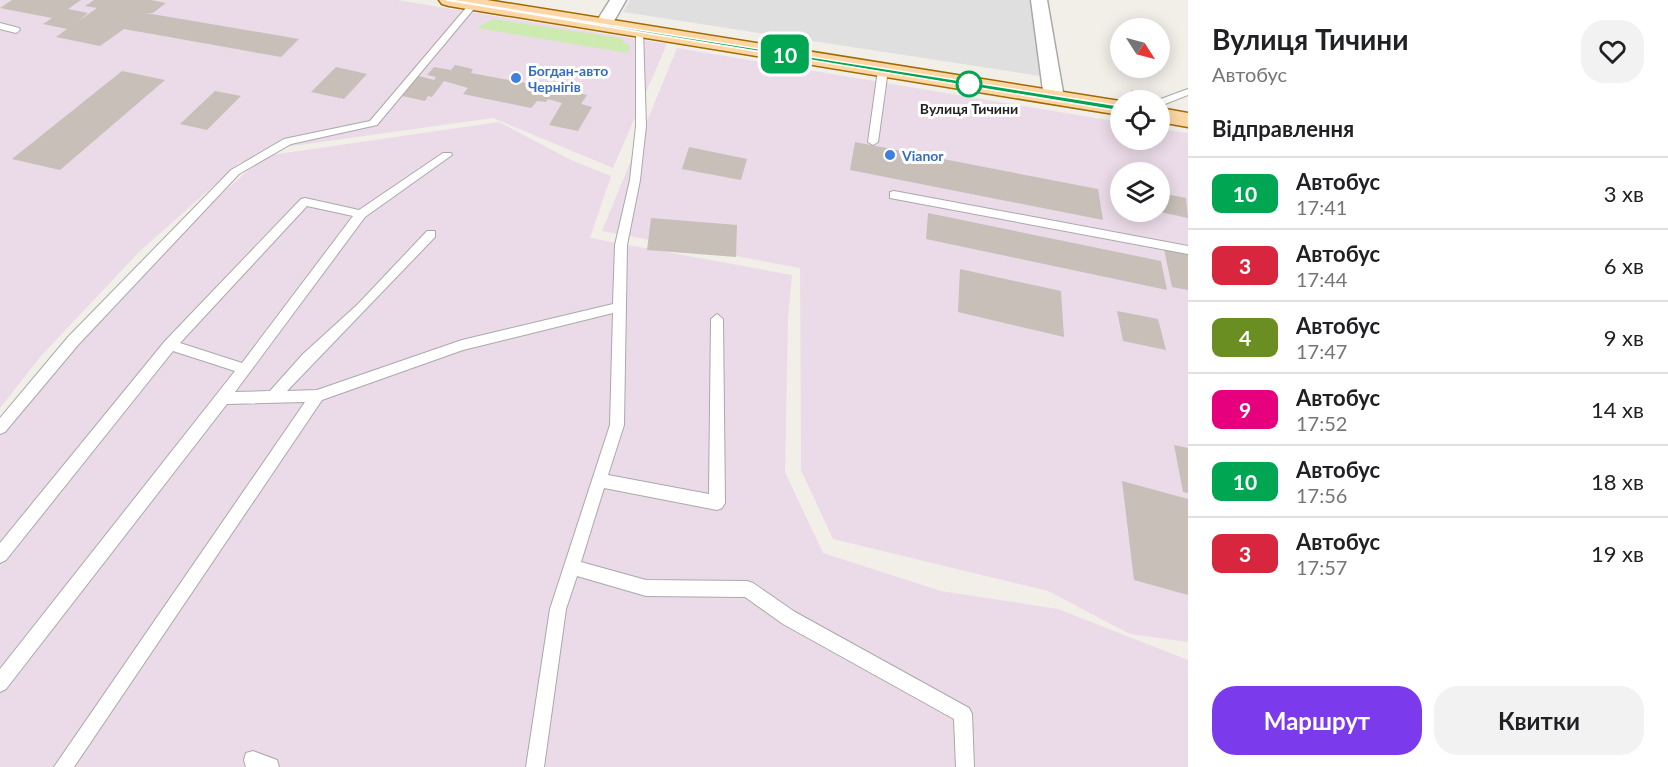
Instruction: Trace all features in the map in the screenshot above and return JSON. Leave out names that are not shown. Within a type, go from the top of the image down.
[{"type":"main road","points":[[449,0],[1110,106]]},
{"type":"main road","points":[[1170,117],[1188,120]]},
{"type":"street","points":[[604,24],[618,0]]},
{"type":"street","points":[[1039,0],[1054,98]]},
{"type":"lane","points":[[0,428],[73,341],[234,172],[288,141],[373,123],[474,4]]},
{"type":"lane","points":[[0,26],[16,30]]},
{"type":"lane","points":[[535,767],[558,609],[616,425],[621,245],[635,180],[641,126],[639,30]]},
{"type":"lane","points":[[873,142],[883,70]]},
{"type":"lane","points":[[1170,99],[1188,92]]},
{"type":"lane","points":[[0,682],[223,398],[361,214],[447,155]]},
{"type":"lane","points":[[894,195],[1188,250]]},
{"type":"lane","points":[[0,555],[170,345],[305,202],[361,214]]},
{"type":"lane","points":[[273,397],[308,358],[362,308],[431,234]]},
{"type":"lane","points":[[223,398],[317,396],[462,345],[620,307]]},
{"type":"lane","points":[[599,480],[717,503],[717,319]]},
{"type":"lane","points":[[170,345],[245,369]]},
{"type":"lane","points":[[63,767],[317,396]]},
{"type":"lane","points":[[572,567],[646,588],[747,589],[789,618],[963,714],[965,767]]},
{"type":"shaded area","points":[[0,0],[397,0],[667,44],[613,168],[493,118],[285,147],[239,163],[139,252],[41,356],[0,408]]},
{"type":"shaded area","points":[[630,0],[1030,0],[1040,76],[623,12]]},
{"type":"shaded area","points":[[677,48],[1110,120],[1110,150],[1170,150],[1170,130],[1188,133],[1188,642],[1130,634],[1048,591],[833,539],[801,470],[800,268],[602,231]]},
{"type":"shaded area","points":[[499,122],[571,160],[611,176],[590,238],[792,275],[788,319],[785,472],[823,553],[941,591],[1058,609],[1188,660],[1188,767],[0,767],[0,431],[187,225],[264,156]]},
{"type":"green space","points":[[493,19],[619,38],[630,46],[628,53],[477,28]]},
{"type":"building","points":[[12,0],[81,0],[68,9],[88,13],[77,22],[97,8],[85,6],[94,0],[151,0],[166,3],[153,13],[146,13],[299,39],[281,57],[124,29],[100,46],[56,37],[67,29],[43,24],[52,18],[0,8]]},
{"type":"building","points":[[455,65],[473,69],[471,73],[542,86],[543,84],[553,86],[555,83],[572,86],[569,91],[587,95],[581,104],[592,107],[578,131],[549,125],[562,103],[548,99],[546,102],[537,101],[531,108],[463,94],[468,88],[444,81],[432,97],[428,96],[425,101],[402,96],[419,76],[434,80],[436,77],[427,75],[434,67],[451,70]]},
{"type":"building","points":[[336,67],[367,74],[344,99],[311,92]]},
{"type":"building","points":[[122,71],[165,80],[60,170],[12,159]]},
{"type":"building","points":[[215,91],[241,96],[207,130],[180,124]]},
{"type":"building","points":[[855,142],[1098,189],[1103,220],[850,170]]},
{"type":"building","points":[[689,147],[747,159],[741,180],[682,169]]},
{"type":"building","points":[[1170,195],[1186,198],[1188,218],[1170,214]]},
{"type":"building","points":[[928,213],[1161,261],[1167,290],[926,239]]},
{"type":"building","points":[[651,218],[737,225],[736,257],[647,250]]},
{"type":"building","points":[[1164,249],[1188,254],[1188,290],[1172,287]]},
{"type":"building","points":[[960,269],[1061,291],[1064,337],[958,312]]},
{"type":"building","points":[[1117,311],[1158,319],[1166,350],[1123,341]]},
{"type":"building","points":[[1174,445],[1188,448],[1188,493],[1183,492]]},
{"type":"building","points":[[1122,481],[1188,499],[1188,595],[1134,580]]},
{"type":"bus line","name":"10","points":[[450,0],[1110,106]]},
{"type":"place","name":"Богдан-авто Чернігів","points":[[516,78]]},
{"type":"place","name":"Вулиця Тичини","points":[[969,84]]},
{"type":"place","name":"Vianor","points":[[890,155]]}]
